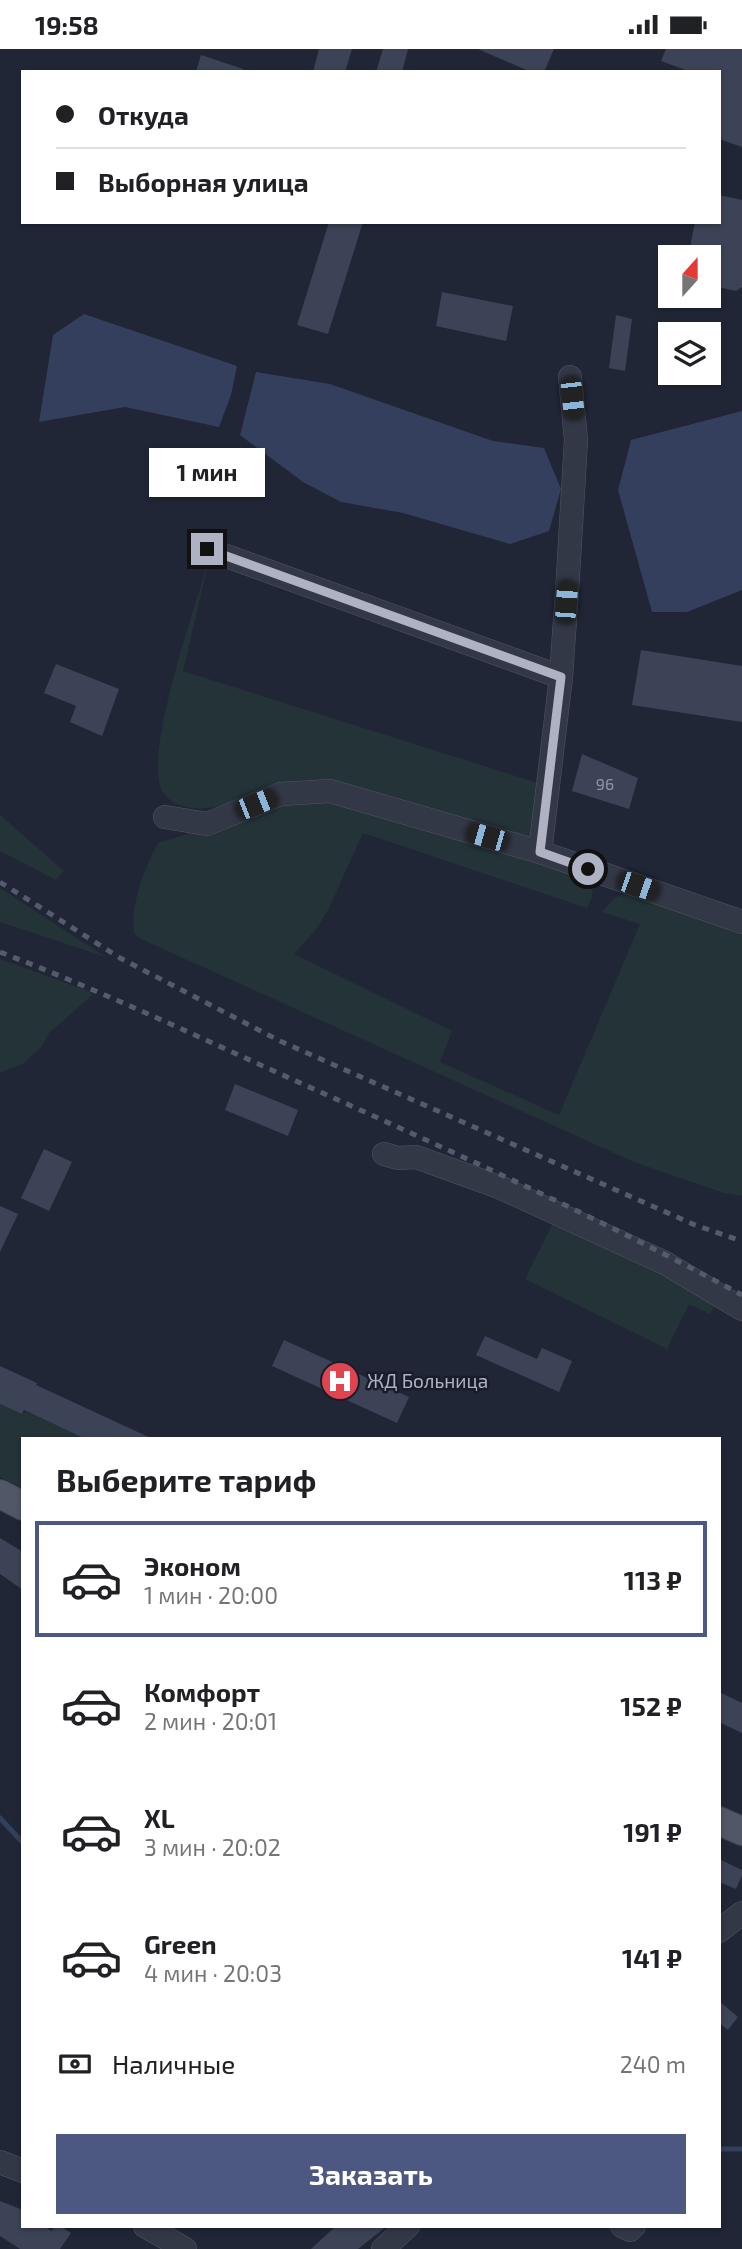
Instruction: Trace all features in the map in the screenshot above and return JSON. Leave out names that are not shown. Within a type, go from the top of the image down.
[{"type":"main road","points":[[0,1494],[21,1505]]},
{"type":"main road","points":[[721,1822],[742,1831]]},
{"type":"street","points":[[540,852],[561,677],[576,440],[570,377]]},
{"type":"street","points":[[207,549],[561,677]]},
{"type":"street","points":[[165,817],[207,824],[281,794],[330,791],[540,852],[742,922]]},
{"type":"street","points":[[384,1154],[398,1158],[416,1157],[499,1187],[665,1263],[742,1309]]},
{"type":"street","points":[[721,1929],[742,1913]]},
{"type":"street","points":[[0,2162],[21,2170]]},
{"type":"street","points":[[148,2228],[185,2249]]},
{"type":"street","points":[[383,2249],[406,2228]]},
{"type":"shaded area","points":[[209,560],[183,671],[538,783],[531,840],[366,789],[322,780],[296,781],[223,806],[208,808],[184,806],[168,798],[162,791],[158,772],[165,713]]},
{"type":"shaded area","points":[[318,794],[552,866],[593,888],[587,908],[363,833],[329,908],[318,927],[294,954],[452,1031],[440,1062],[559,1115],[640,924],[602,912],[614,898],[627,893],[742,934],[742,1196],[724,1193],[634,1162],[141,939],[134,933],[136,898],[158,843]]},
{"type":"shaded area","points":[[0,815],[64,871],[56,880],[0,851]]},
{"type":"shaded area","points":[[0,888],[106,957],[0,922]]},
{"type":"shaded area","points":[[0,959],[91,992],[91,996],[49,1033],[42,1046],[24,1063],[0,1073]]},
{"type":"shaded area","points":[[555,1219],[718,1300],[710,1314],[689,1304],[667,1349],[525,1279]]},
{"type":"shaded area","points":[[0,1404],[22,1414],[27,1412],[84,1437],[21,1437],[21,1487],[0,1477]]},
{"type":"water","points":[[84,314],[237,366],[231,395],[219,427],[125,407],[39,422],[53,335]]},
{"type":"water","points":[[256,372],[330,384],[493,441],[544,448],[561,489],[549,531],[510,544],[403,513],[341,502],[303,482],[240,435]]},
{"type":"water","points":[[742,411],[742,590],[687,612],[652,612],[618,490],[631,440]]},
{"type":"building","points":[[319,49],[352,49],[346,70],[314,70]]},
{"type":"building","points":[[383,49],[408,49],[403,70],[377,70]]},
{"type":"building","points":[[478,49],[554,49],[545,70],[526,70]]},
{"type":"building","points":[[666,49],[742,49],[742,147],[721,140],[721,70],[686,70],[661,61]]},
{"type":"building","points":[[201,55],[243,69],[243,70],[197,70]]},
{"type":"building","points":[[721,195],[742,200],[742,287],[736,291],[721,288],[721,245],[690,245],[695,224],[721,224]]},
{"type":"building","points":[[328,224],[362,224],[328,334],[297,325]]},
{"type":"building","points":[[442,292],[513,306],[506,341],[436,326]]},
{"type":"building","points":[[616,315],[632,319],[625,371],[609,368]]},
{"type":"building","points":[[641,650],[742,666],[742,722],[632,705]]},
{"type":"building","points":[[56,664],[119,689],[102,736],[70,722],[76,706],[44,693]]},
{"type":"building","points":[[582,754],[638,778],[629,809],[572,791]]},
{"type":"building","points":[[235,1084],[298,1110],[288,1136],[225,1110]]},
{"type":"building","points":[[44,1149],[72,1162],[49,1211],[21,1198]]},
{"type":"building","points":[[0,1206],[18,1214],[0,1252]]},
{"type":"building","points":[[485,1336],[537,1359],[542,1348],[572,1361],[559,1392],[476,1355]]},
{"type":"building","name":"ЖД Больница","points":[[284,1340],[409,1397],[397,1423],[272,1366]]},
{"type":"building","points":[[0,1366],[149,1437],[82,1437],[24,1410],[22,1414],[0,1404]]},
{"type":"building","points":[[0,1538],[21,1551],[21,1589],[0,1574]]},
{"type":"building","points":[[721,1693],[742,1703],[742,1733],[721,1723]]},
{"type":"building","points":[[721,1860],[742,1870],[736,1889],[721,1883]]},
{"type":"building","points":[[721,2003],[738,2017],[728,2030],[721,2025]]},
{"type":"building","points":[[0,2201],[21,2209],[21,2228],[47,2228],[52,2231],[54,2228],[63,2228],[71,2233],[60,2249],[20,2249],[0,2236]]},
{"type":"building","points":[[334,2228],[384,2228],[358,2249],[311,2249]]},
{"type":"waterway","points":[[0,1818],[21,1841]]},
{"type":"waterway","points":[[721,2149],[742,2149]]},
{"type":"railway","points":[[0,882],[120,958],[280,1041],[695,1225],[742,1241]]},
{"type":"railway","points":[[0,952],[159,1019],[477,1164],[637,1240],[742,1295]]},
{"type":"place","name":"ЖД Больница","points":[[340,1381]]},
{"type":"route","points":[[207,549],[561,677],[540,852],[588,869]]}]
